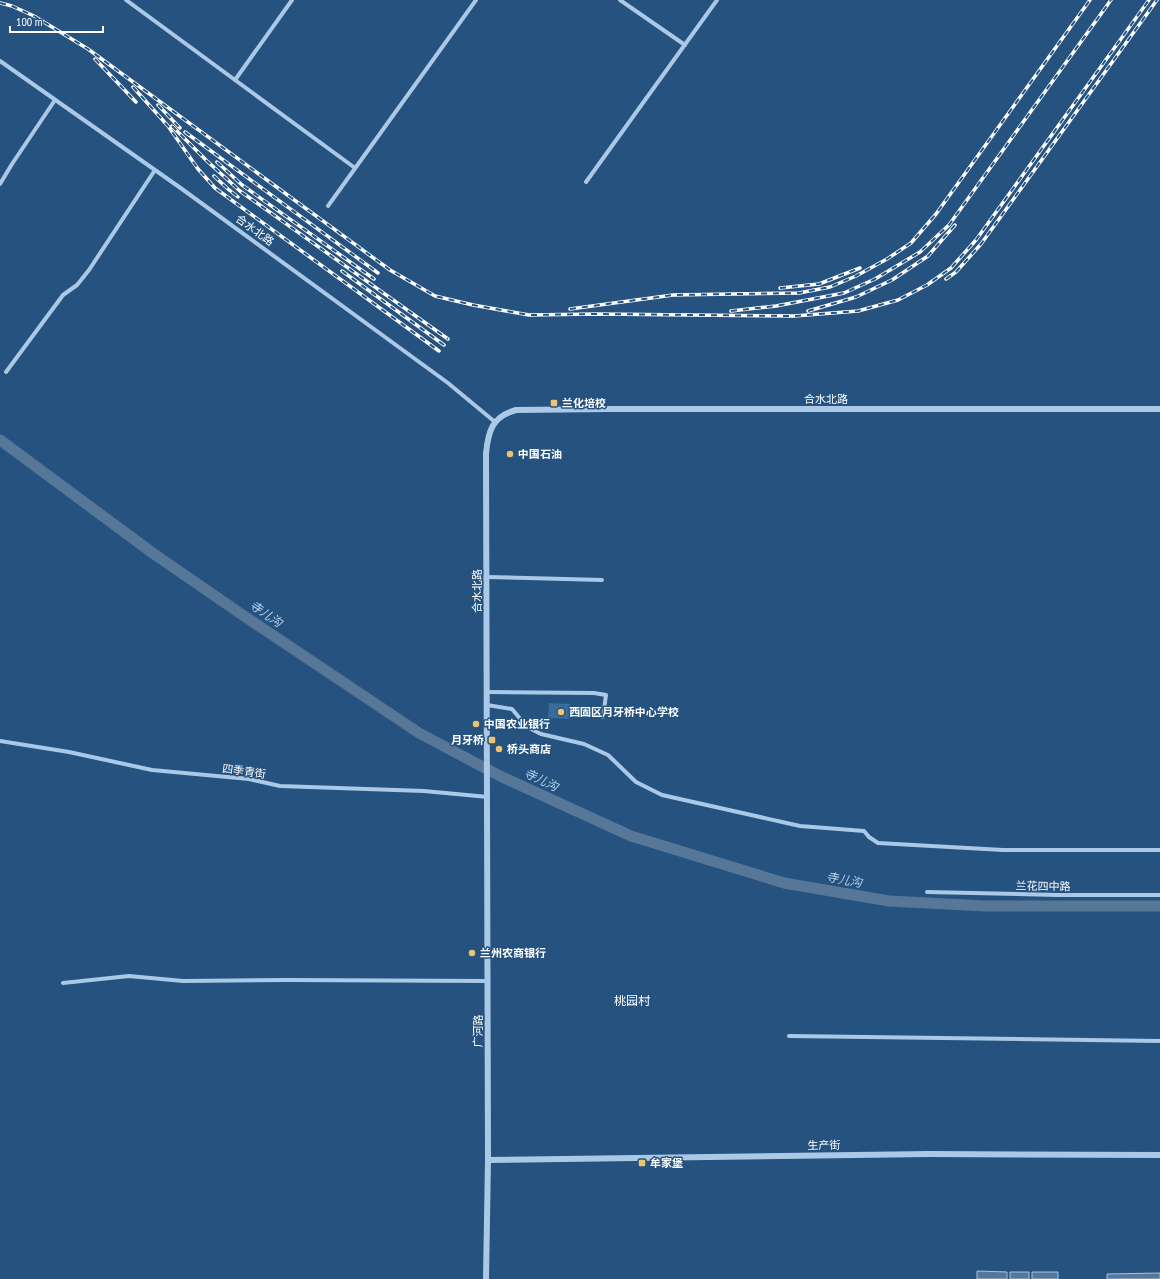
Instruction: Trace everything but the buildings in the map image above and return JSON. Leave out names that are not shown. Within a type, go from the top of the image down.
[{"type":"street","points":[[126,0],[355,168]]},
{"type":"street","points":[[235,80],[292,0]]},
{"type":"street","points":[[328,206],[476,0]]},
{"type":"street","points":[[620,0],[685,45]]},
{"type":"street","points":[[586,182],[717,0]]},
{"type":"street","name":"合水北路","points":[[0,61],[155,170],[448,383],[495,422]]},
{"type":"street","points":[[0,184],[55,100]]},
{"type":"street","points":[[6,372],[63,295],[77,285],[89,270],[155,170]]},
{"type":"street","name":"合水北路","points":[[488,783],[486,454],[487,442],[495,422],[508,412],[516,410],[609,408],[1160,409]]},
{"type":"street","points":[[487,577],[602,580]]},
{"type":"street","points":[[488,692],[594,693],[606,695],[603,717]]},
{"type":"street","points":[[487,705],[512,710],[526,727],[541,734],[584,744],[608,755],[636,782],[662,795],[800,826],[864,831],[869,837],[878,843],[1003,850],[1160,850]]},
{"type":"street","name":"四季青街","points":[[0,741],[69,752],[152,770],[250,779],[280,786],[424,791],[488,797]]},
{"type":"street","name":"广河路","points":[[486,1279],[488,1160],[488,783]]},
{"type":"street","name":"兰花四中路","points":[[927,892],[1066,895],[1160,895]]},
{"type":"street","points":[[64,983],[129,976],[183,981],[488,981]]},
{"type":"street","points":[[789,1036],[1160,1041]]},
{"type":"street","name":"生产街","points":[[488,1160],[929,1154],[1160,1155]]},
{"type":"shaded area","points":[[549,703],[570,704],[569,719],[548,718]]},
{"type":"shaded area","points":[[977,1271],[1007,1272],[1007,1279],[977,1279]]},
{"type":"shaded area","points":[[1010,1272],[1029,1272],[1029,1279],[1010,1279]]},
{"type":"shaded area","points":[[1032,1272],[1058,1272],[1058,1279],[1032,1279]]},
{"type":"shaded area","points":[[1160,1273],[1160,1279],[1107,1279],[1107,1274]]},
{"type":"waterway","name":"寺儿沟","points":[[0,440],[154,554],[419,733],[500,776],[631,836],[784,883],[889,901],[985,906],[1160,906]]},
{"type":"railway","points":[[570,309],[673,295],[799,293],[830,287],[856,276],[887,259],[911,243],[936,214],[1090,0]]},
{"type":"railway","points":[[731,311],[776,306],[844,293],[875,279],[920,252],[949,225],[1111,0]]},
{"type":"railway","points":[[0,3],[12,6],[34,16],[88,49],[390,270],[435,296],[473,305],[529,315],[596,314],[794,316],[858,311],[898,300],[927,285],[951,268],[976,240],[1149,0]]},
{"type":"railway","points":[[946,279],[956,272],[981,244],[1157,0]]},
{"type":"railway","points":[[95,59],[136,102]]},
{"type":"railway","points":[[133,87],[168,126],[198,169],[215,188],[439,351]]},
{"type":"railway","points":[[158,105],[180,128]]},
{"type":"railway","points":[[172,126],[240,191],[448,339]]},
{"type":"railway","points":[[185,132],[378,273]]},
{"type":"railway","points":[[217,162],[242,185],[374,279]]},
{"type":"railway","points":[[214,176],[238,197]]},
{"type":"railway","points":[[808,311],[856,297],[892,280],[928,256],[955,225]]},
{"type":"railway","points":[[780,288],[819,284],[860,268]]},
{"type":"railway","points":[[342,271],[444,345]]},
{"type":"place","name":"兰化培校","points":[[554,403]]},
{"type":"place","name":"中国石油","points":[[510,454]]},
{"type":"place","name":"西固区月牙桥中心学校","points":[[561,712]]},
{"type":"place","name":"中国农业银行","points":[[476,724]]},
{"type":"place","name":"月牙桥","points":[[492,740]]},
{"type":"place","name":"桥头商店","points":[[499,749]]},
{"type":"place","name":"兰州农商银行","points":[[472,953]]},
{"type":"place","name":"牟家堡","points":[[642,1163]]},
{"type":"district","name":"桃园村","points":[[632,1001]]}]
